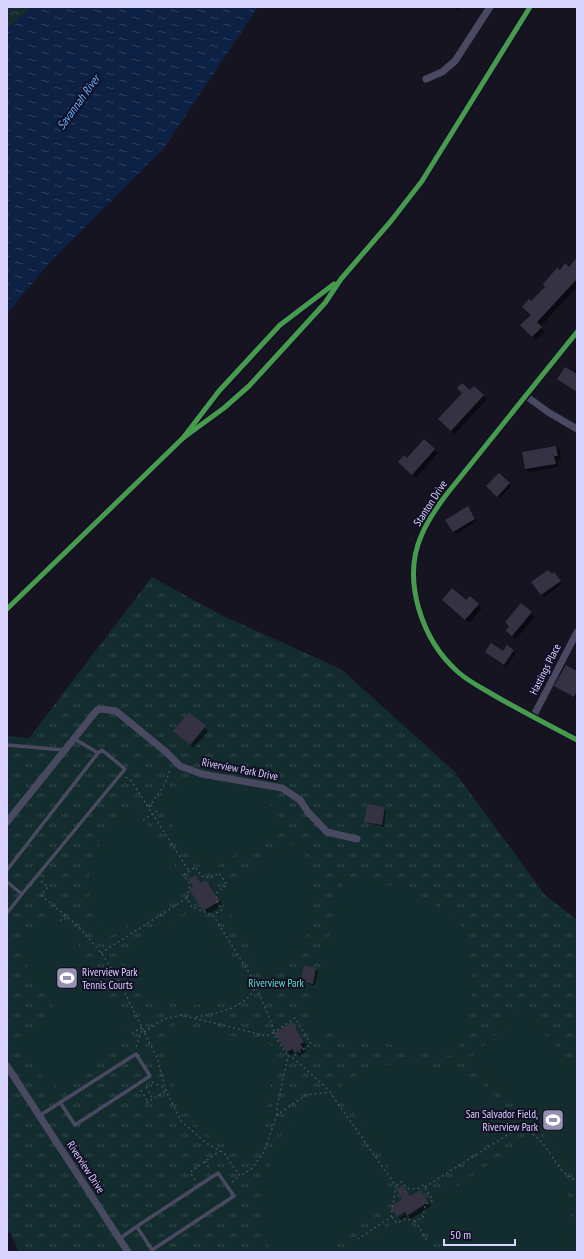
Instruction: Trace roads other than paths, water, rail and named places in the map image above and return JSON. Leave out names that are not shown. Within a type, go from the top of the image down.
[{"type":"street","points":[[426,79],[442,72],[455,61],[490,7]]},
{"type":"street","name":"Stanton Drive","points":[[577,332],[446,495],[431,517],[421,535],[416,551],[414,576],[417,601],[424,627],[441,655],[459,673],[470,681],[577,740]]},
{"type":"street","points":[[526,396],[548,412],[577,429]]},
{"type":"street","name":"Hastings Place","points":[[533,717],[577,632]]},
{"type":"street","name":"Riverview Park Drive","points":[[7,822],[96,710],[110,709],[116,711],[180,766],[202,774],[282,788],[300,800],[308,812],[327,832],[357,839]]},
{"type":"street","name":"Riverview Drive","points":[[7,1066],[128,1252]]},
{"type":"lane","points":[[7,913],[125,769],[102,750],[98,752],[73,738]]},
{"type":"lane","points":[[7,745],[64,750]]},
{"type":"lane","points":[[7,870],[98,752]]},
{"type":"lane","points":[[7,882],[22,894]]},
{"type":"lane","points":[[39,1116],[60,1102],[136,1054],[150,1076],[75,1125],[60,1102]]},
{"type":"lane","points":[[120,1239],[137,1227],[218,1173],[234,1196],[152,1250],[137,1227]]},
{"type":"water","name":"Savannah River","points":[[32,7],[258,7],[164,148],[49,263],[7,314],[7,29]]},
{"type":"place","name":"Riverview Park Tennis Courts","points":[[67,978]]},
{"type":"place","name":"San Salvador Field, Riverview Park","points":[[553,1120]]},
{"type":"park label","name":"Riverview Park","points":[[276,983]]}]
